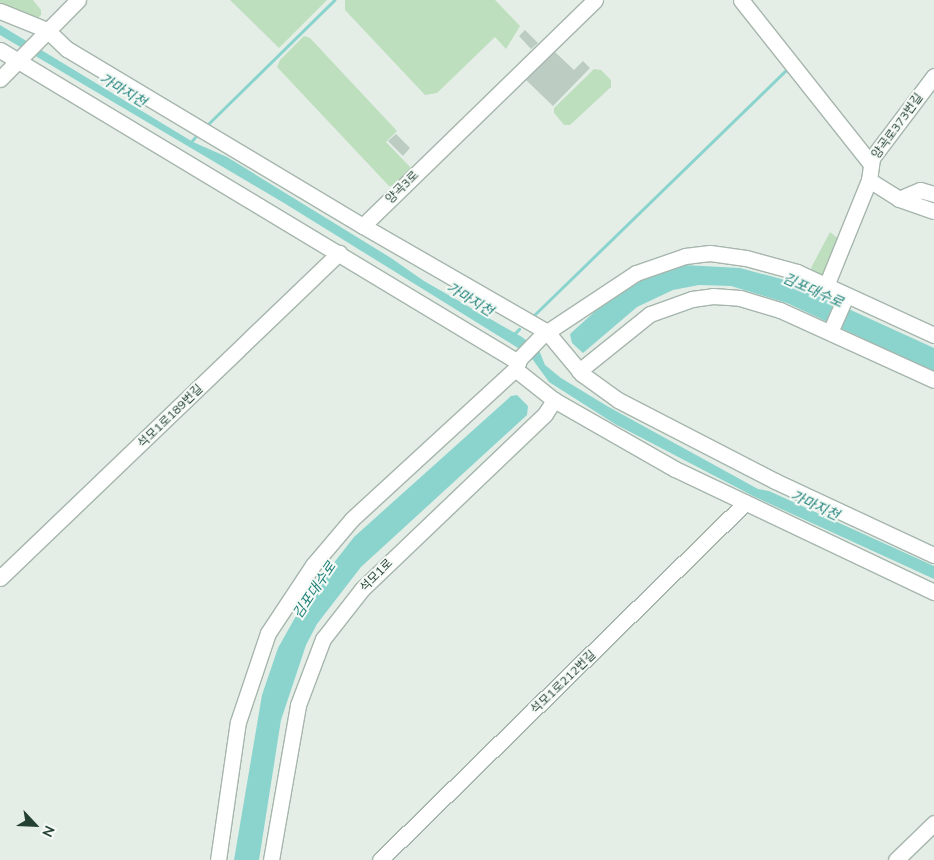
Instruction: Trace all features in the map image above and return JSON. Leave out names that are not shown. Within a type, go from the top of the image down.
[{"type":"lane","points":[[0,79],[78,0]]},
{"type":"lane","name":"양곡3로","points":[[363,226],[595,0]]},
{"type":"lane","points":[[741,0],[870,163]]},
{"type":"lane","points":[[0,11],[46,32],[84,59],[544,334],[579,371],[618,400],[653,420],[934,556]]},
{"type":"lane","points":[[0,50],[20,59],[518,363],[554,400],[629,445],[934,592]]},
{"type":"lane","name":"양곡로373번길","points":[[826,286],[869,180],[870,163],[934,76]]},
{"type":"lane","points":[[869,180],[899,200],[934,211]]},
{"type":"lane","points":[[899,200],[920,190],[934,194]]},
{"type":"lane","name":"석모1로189번길","points":[[0,578],[339,254]]},
{"type":"lane","points":[[218,860],[238,722],[268,633],[313,564],[352,519],[518,363],[544,334],[620,282],[685,256],[710,254],[746,258],[797,272],[826,286],[845,298],[934,335]]},
{"type":"lane","points":[[579,371],[650,314],[702,297],[751,300],[831,329],[934,380]]},
{"type":"lane","points":[[831,329],[845,298]]},
{"type":"lane","name":"석모1로","points":[[271,860],[294,723],[306,679],[323,639],[362,589],[538,422],[554,400]]},
{"type":"lane","name":"석모1로212번길","points":[[380,860],[744,502]]},
{"type":"lane","points":[[896,860],[934,823]]},
{"type":"green space","points":[[0,0],[33,0],[41,10],[41,15],[37,19],[0,5]]},
{"type":"green space","points":[[230,0],[327,0],[279,48]]},
{"type":"green space","points":[[345,0],[495,0],[520,26],[506,49],[495,37],[437,93],[425,95],[345,10]]},
{"type":"green space","points":[[304,36],[310,38],[397,131],[386,142],[411,168],[411,172],[395,187],[389,186],[277,67],[280,60]]},
{"type":"green space","points":[[594,69],[601,70],[611,80],[611,87],[570,125],[564,125],[554,113],[554,108]]},
{"type":"green space","points":[[830,232],[841,241],[820,279],[811,268]]},
{"type":"water","points":[[0,25],[193,142],[227,157],[391,258],[424,281],[522,337],[539,350],[545,365],[561,378],[607,406],[758,489],[769,491],[934,566],[934,579],[755,497],[615,424],[549,382],[533,360],[518,348],[284,203],[0,35]]},
{"type":"water","points":[[684,265],[740,268],[785,280],[934,348],[934,372],[787,303],[731,286],[699,285],[673,290],[637,307],[583,353],[572,343],[570,334],[612,296],[649,276]]},
{"type":"water","name":"김포대수로","points":[[517,395],[528,406],[527,415],[361,567],[317,624],[306,645],[281,720],[259,860],[234,860],[262,695],[278,648],[305,600],[354,537],[511,396]]},
{"type":"building","points":[[525,30],[538,43],[531,49],[519,36]]},
{"type":"building","points":[[555,52],[574,70],[583,61],[590,68],[553,106],[526,80]]},
{"type":"building","points":[[396,134],[410,148],[403,156],[388,141]]},
{"type":"waterway","points":[[206,126],[334,0]]},
{"type":"waterway","points":[[533,316],[786,70]]},
{"type":"waterway","name":"가마지천","points":[[189,144],[195,137]]},
{"type":"waterway","points":[[512,336],[519,329]]}]
